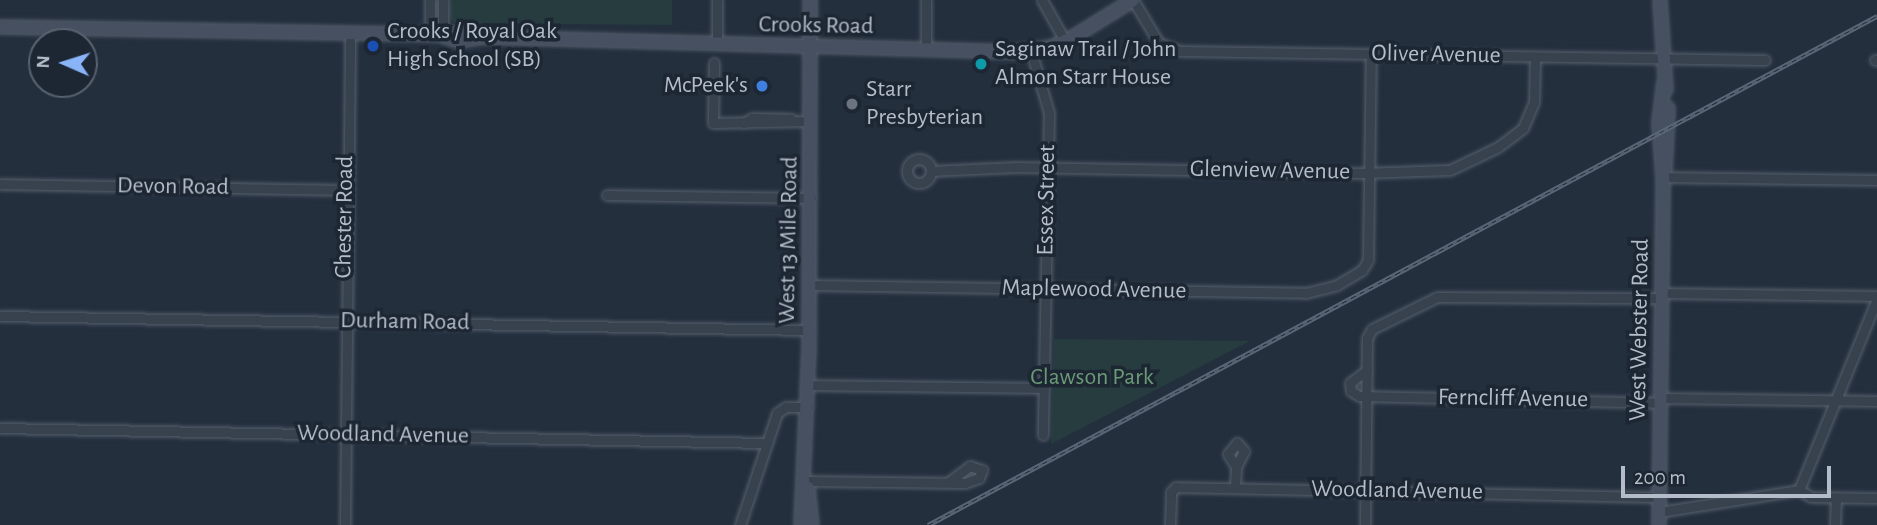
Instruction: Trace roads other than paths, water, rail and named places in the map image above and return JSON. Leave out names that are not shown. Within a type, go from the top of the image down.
[{"type":"main road","name":"West 13 Mile Road","points":[[801,525],[806,481],[808,407],[810,0]]},
{"type":"main road","name":"Crooks Road","points":[[0,27],[437,35],[473,32],[484,37],[1031,51],[1065,41],[1133,0]]},
{"type":"main road","name":"West Webster Road","points":[[1659,518],[1663,177],[1668,144],[1660,0]]},
{"type":"main road","name":"West 13 Mile Road","points":[[806,481],[812,525]]},
{"type":"street","points":[[430,0],[437,35]]},
{"type":"street","points":[[437,35],[443,0]]},
{"type":"street","points":[[717,0],[717,43]]},
{"type":"street","points":[[926,0],[926,49]]},
{"type":"street","points":[[1042,0],[1065,41]]},
{"type":"street","name":"Oliver Avenue","points":[[1133,0],[1159,43],[1168,49],[1371,55],[1765,60]]},
{"type":"street","name":"Chester Road","points":[[345,525],[346,190],[350,34]]},
{"type":"street","name":"Essex Street","points":[[1031,51],[1048,107],[1044,435]]},
{"type":"street","points":[[1370,172],[1371,55]]},
{"type":"street","name":"Glenview Avenue","points":[[931,172],[1048,168],[1370,172],[1450,170],[1506,143],[1523,128],[1532,110],[1535,57]]},
{"type":"street","points":[[714,63],[713,123],[744,123],[752,118],[810,121]]},
{"type":"street","name":"Maplewood Avenue","points":[[809,285],[1306,293],[1337,285],[1362,270],[1368,260],[1370,172]]},
{"type":"street","points":[[1663,177],[1877,180]]},
{"type":"street","name":"Devon Road","points":[[0,184],[346,190]]},
{"type":"street","points":[[607,195],[811,198]]},
{"type":"street","points":[[1365,525],[1366,396],[1372,329],[1437,296],[1877,298],[1799,490]]},
{"type":"street","name":"Durham Road","points":[[0,316],[809,330]]},
{"type":"street","points":[[1366,396],[1356,395],[1349,385],[1367,370]]},
{"type":"street","points":[[808,385],[1044,388]]},
{"type":"street","name":"Ferncliff Avenue","points":[[1366,396],[1877,401]]},
{"type":"street","points":[[740,525],[781,409],[808,407]]},
{"type":"street","name":"Woodland Avenue","points":[[0,428],[767,443]]},
{"type":"street","points":[[1236,467],[1236,488]]},
{"type":"street","points":[[806,481],[948,482]]},
{"type":"street","name":"Woodland Avenue","points":[[1170,525],[1172,488],[1659,498]]},
{"type":"street","points":[[1659,518],[1799,490],[1811,498],[1877,498]]},
{"type":"street","points":[[1835,525],[1836,498]]},
{"type":"railway","points":[[928,525],[1877,16]]},
{"type":"place","name":"Crooks / Royal Oak High School (SB)","points":[[373,46]]},
{"type":"place","name":"Saginaw Trail / John Almon Starr House","points":[[981,64]]},
{"type":"place","name":"McPeek's","points":[[762,86]]},
{"type":"place","name":"Starr Presbyterian","points":[[852,104]]},
{"type":"park label","name":"Clawson Park","points":[[1092,378]]}]
